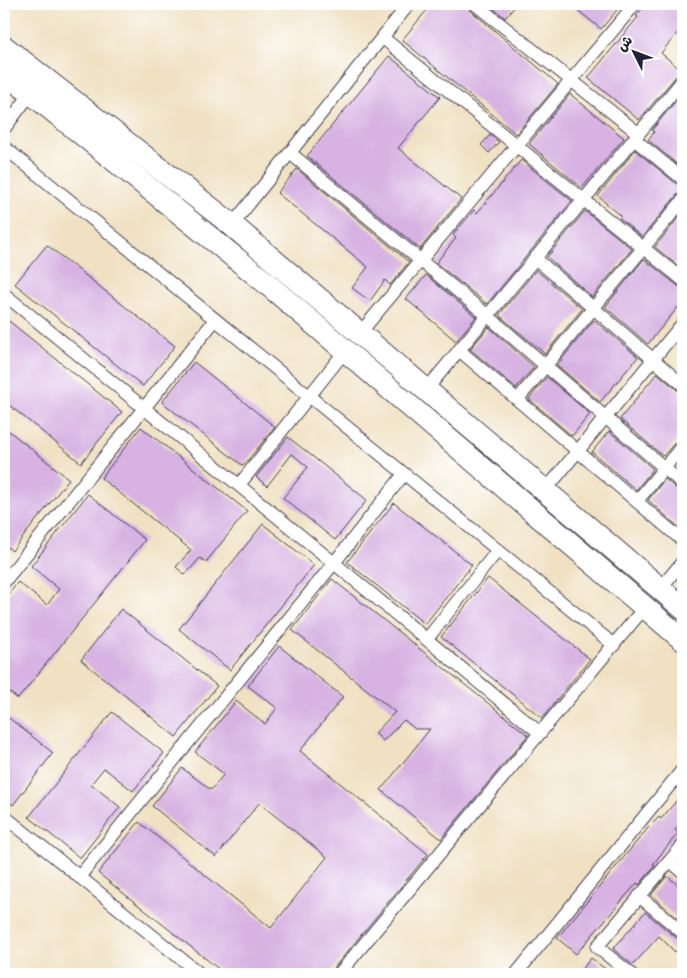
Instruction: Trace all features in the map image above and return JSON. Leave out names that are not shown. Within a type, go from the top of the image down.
[{"type":"highway","points":[[4,47],[232,225],[683,608]]},
{"type":"highway","points":[[4,73],[265,282],[683,640]]},
{"type":"street","points":[[232,225],[410,4]]},
{"type":"street","points":[[475,4],[572,79],[683,179]]},
{"type":"street","points":[[360,333],[635,4]]},
{"type":"street","points":[[382,38],[683,280]]},
{"type":"street","points":[[426,390],[683,80]]},
{"type":"street","points":[[4,129],[31,93]]},
{"type":"street","points":[[4,147],[614,645]]},
{"type":"street","points":[[290,153],[488,316],[683,484]]},
{"type":"street","points":[[518,399],[683,200]]},
{"type":"street","points":[[536,258],[683,385]]},
{"type":"street","points":[[4,294],[540,733]]},
{"type":"street","points":[[4,582],[215,320]]},
{"type":"street","points":[[545,491],[683,323]]},
{"type":"street","points":[[459,350],[683,541]]},
{"type":"street","points":[[239,485],[345,351]]},
{"type":"street","points":[[637,501],[683,445]]},
{"type":"street","points":[[79,877],[404,474]]},
{"type":"street","points":[[427,639],[498,550]]},
{"type":"street","points":[[660,589],[683,562]]},
{"type":"street","points":[[339,974],[645,607]]},
{"type":"street","points":[[516,974],[682,773]]},
{"type":"street","points":[[4,816],[200,974]]},
{"type":"street","points":[[630,974],[597,947],[683,845]]},
{"type":"street","points":[[670,861],[683,872]]},
{"type":"street","points":[[639,896],[683,933]]},
{"type":"building","points":[[432,4],[467,4],[470,10],[558,84],[516,134],[402,40]]},
{"type":"building","points":[[488,4],[517,4],[505,18]]},
{"type":"building","points":[[570,4],[622,4],[601,29]]},
{"type":"building","points":[[643,4],[683,4],[683,26],[661,53],[683,72],[677,75],[639,120],[588,78],[638,17],[636,16],[642,9]]},
{"type":"building","points":[[389,56],[440,97],[398,148],[461,199],[420,249],[307,156]]},
{"type":"building","points":[[683,92],[683,169],[648,140],[654,132],[652,130]]},
{"type":"building","points":[[570,94],[624,138],[582,188],[529,144]]},
{"type":"building","points":[[490,135],[499,142],[489,153],[481,145]]},
{"type":"building","points":[[635,150],[683,187],[683,192],[677,195],[642,237],[619,218],[621,216],[598,196]]},
{"type":"building","points":[[521,160],[572,201],[487,304],[436,263],[456,238],[453,235],[474,210],[477,213]]},
{"type":"building","points":[[297,169],[409,262],[390,285],[385,280],[370,301],[352,288],[368,267],[277,193]]},
{"type":"building","points":[[585,211],[632,249],[592,297],[547,257]]},
{"type":"building","points":[[683,212],[683,270],[655,247]]},
{"type":"building","points":[[47,245],[175,346],[143,386],[15,284]]},
{"type":"building","points":[[644,259],[683,288],[683,301],[648,344],[605,307]]},
{"type":"building","points":[[536,270],[582,309],[545,354],[499,315]]},
{"type":"building","points":[[426,275],[476,317],[456,341],[406,299]]},
{"type":"building","points":[[4,317],[122,412],[81,463],[4,401]]},
{"type":"building","points":[[594,320],[638,357],[600,402],[557,365]]},
{"type":"building","points":[[489,327],[534,367],[516,388],[470,349]]},
{"type":"building","points":[[194,362],[275,427],[243,466],[162,402]]},
{"type":"building","points":[[657,373],[683,395],[683,437],[677,440],[663,456],[620,419]]},
{"type":"building","points":[[547,377],[590,414],[572,436],[529,399]]},
{"type":"building","points":[[4,427],[69,479],[12,551],[4,544]]},
{"type":"building","points":[[141,427],[247,511],[206,562],[200,558],[185,575],[176,567],[191,550],[101,478]]},
{"type":"building","points":[[609,431],[653,469],[636,490],[592,452]]},
{"type":"building","points":[[288,437],[367,500],[335,540],[283,498],[308,467],[292,454],[267,486],[256,477]]},
{"type":"building","points":[[665,479],[683,492],[683,531],[648,500]]},
{"type":"building","points":[[88,494],[145,540],[18,699],[4,688],[4,600],[18,582],[47,605],[59,589],[31,566]]},
{"type":"building","points":[[394,503],[472,565],[425,624],[347,562]]},
{"type":"building","points":[[263,524],[314,565],[230,670],[179,629]]},
{"type":"building","points":[[488,578],[590,659],[542,718],[441,637]]},
{"type":"building","points":[[332,579],[528,735],[441,839],[381,790],[430,729],[415,729],[404,720],[383,741],[375,733],[395,712],[292,630]]},
{"type":"building","points":[[121,609],[217,686],[176,737],[81,660]]},
{"type":"building","points":[[279,646],[343,697],[300,751],[428,854],[333,969],[331,974],[225,974],[98,873],[139,822],[271,928],[327,857],[259,803],[216,857],[152,806],[182,768],[211,790],[224,774],[195,752],[236,701],[265,724],[277,708],[248,686]]},
{"type":"building","points":[[112,712],[164,753],[133,791],[104,768],[91,784],[120,807],[80,858],[29,817]]},
{"type":"building","points":[[4,714],[53,753],[13,805],[4,798]]},
{"type":"building","points":[[683,793],[683,820],[675,830],[678,833],[639,885],[637,883],[576,954],[557,938],[648,828],[659,817],[661,819]]},
{"type":"building","points":[[667,876],[683,889],[683,923],[651,895]]},
{"type":"building","points":[[645,912],[683,941],[683,943],[675,952],[659,936],[633,965],[613,949]]},
{"type":"building","points":[[591,958],[612,974],[578,974]]}]
